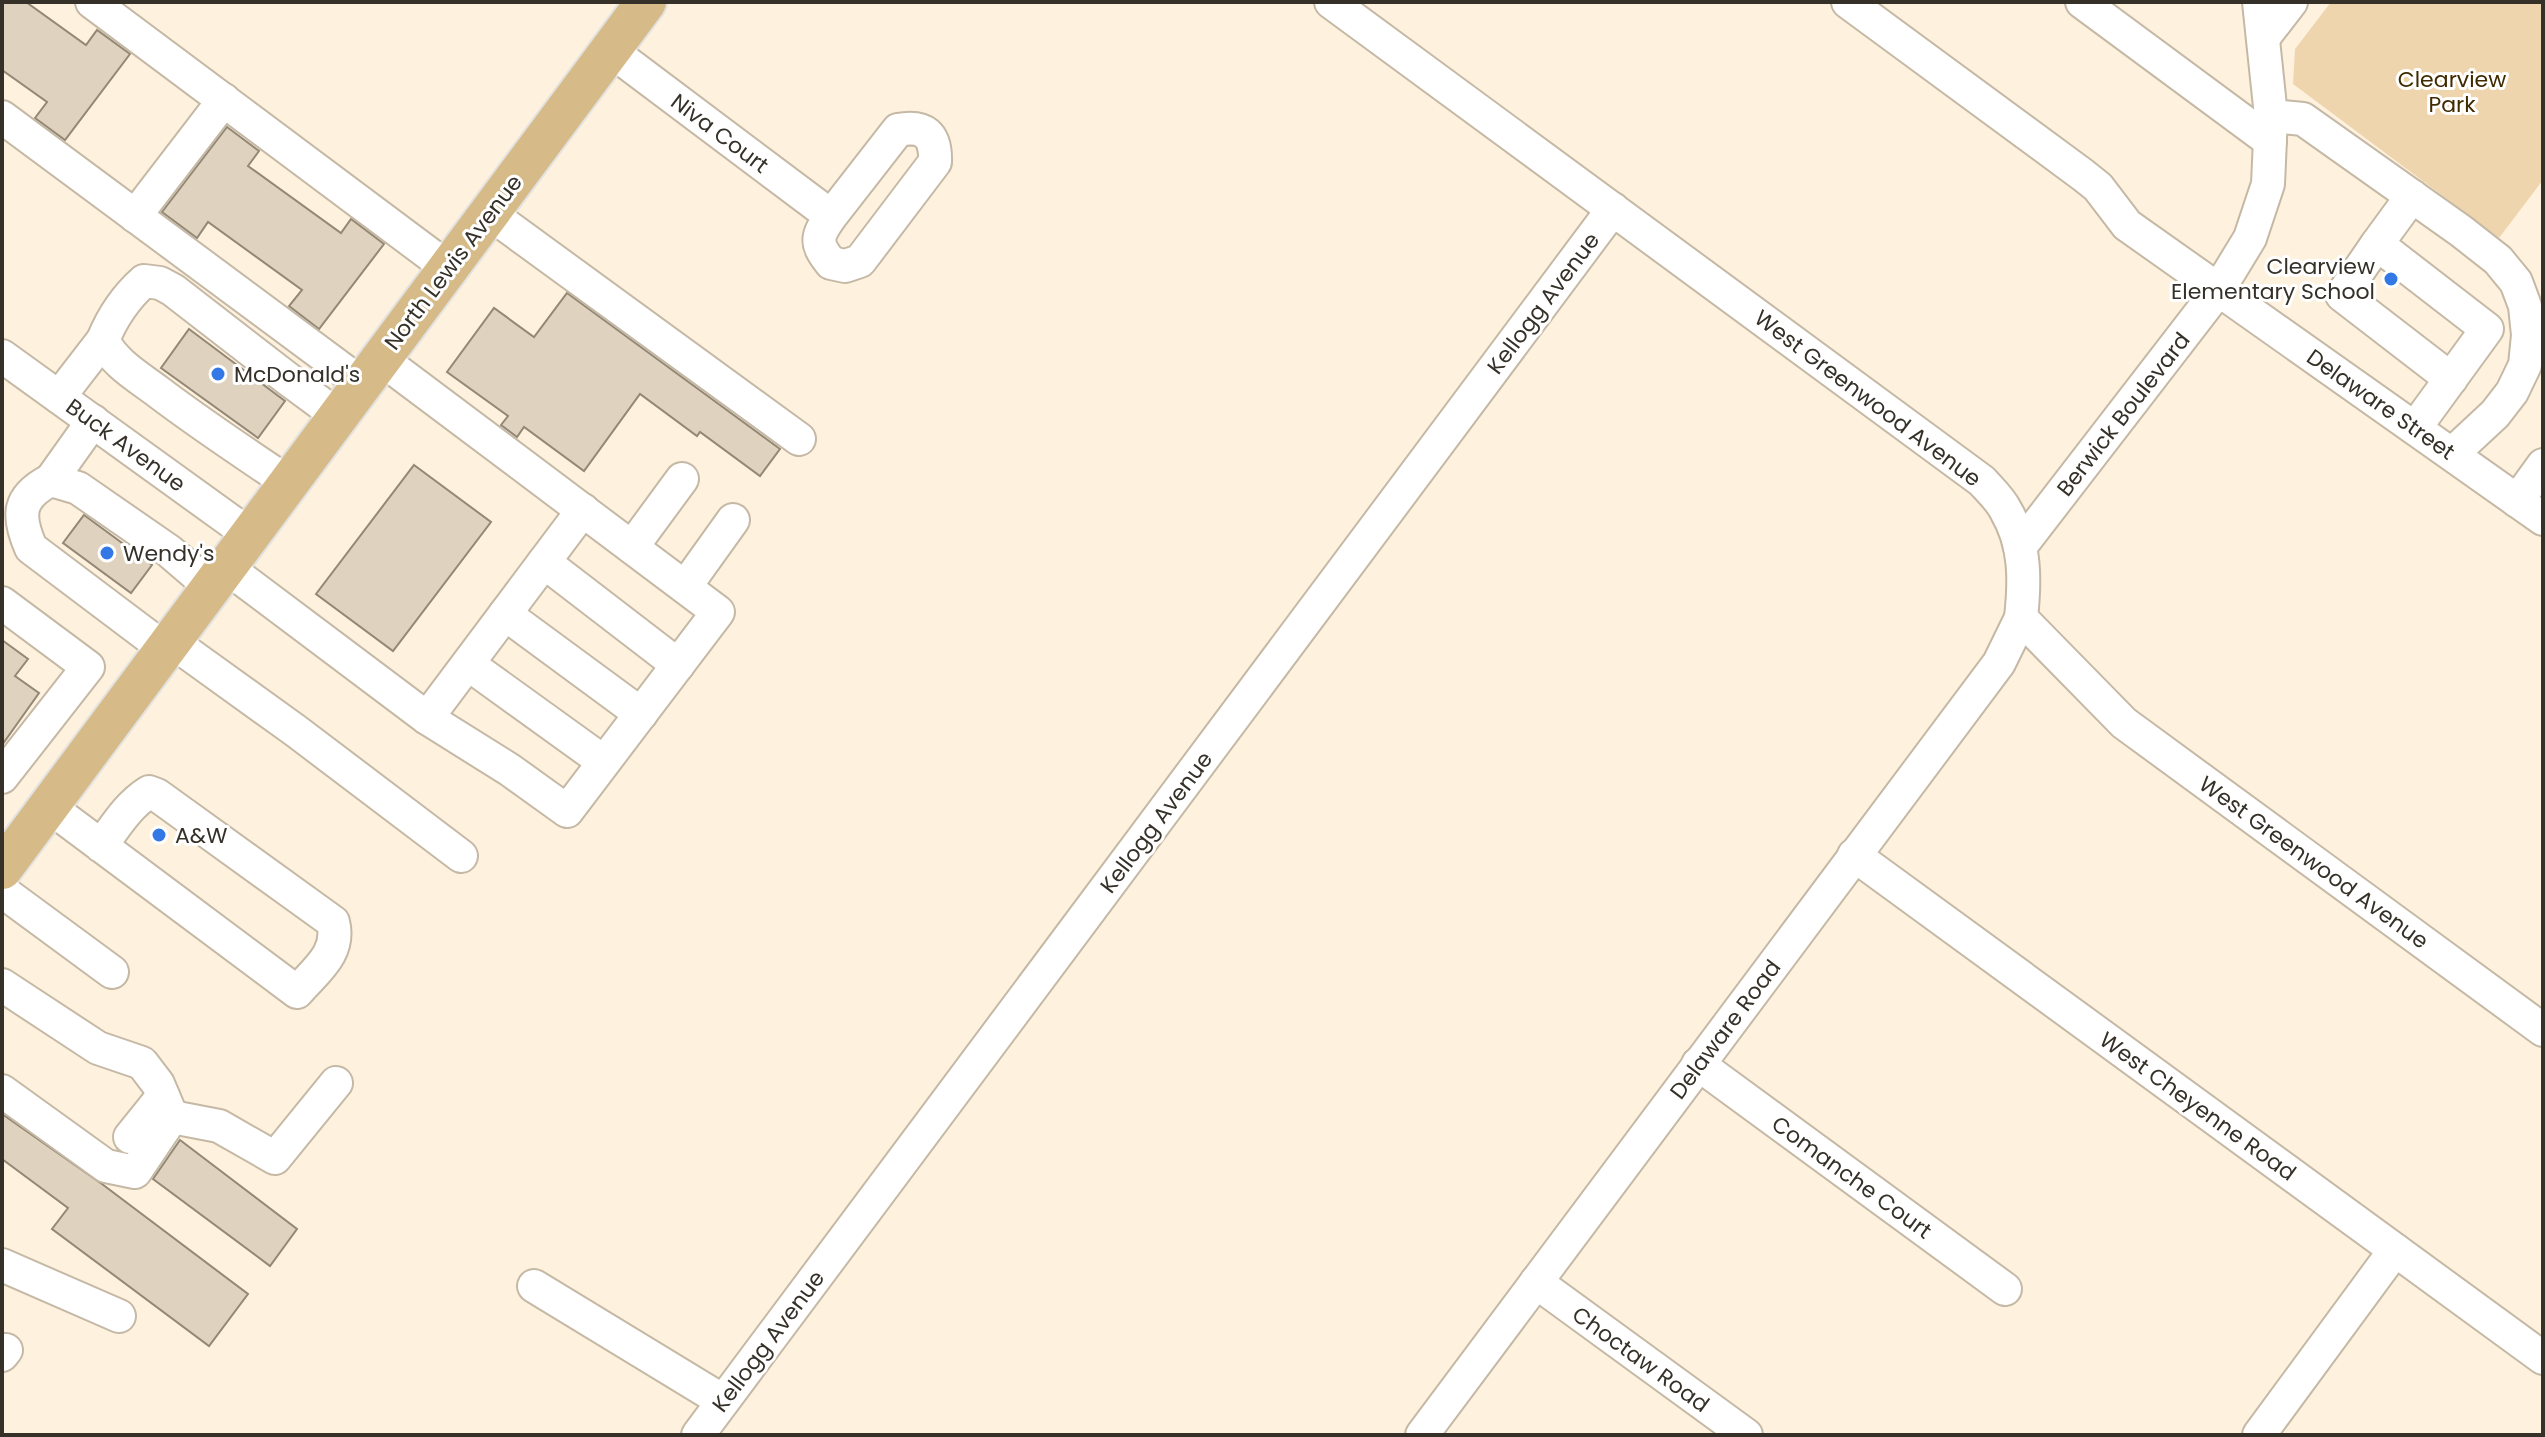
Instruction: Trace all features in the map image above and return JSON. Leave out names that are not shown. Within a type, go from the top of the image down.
[{"type":"main road","name":"North Lewis Avenue","points":[[2,869],[610,50],[638,5]]},
{"type":"street","points":[[92,2],[448,268]]},
{"type":"street","name":"West Greenwood Avenue","points":[[1331,2],[1982,481],[2006,510],[2020,547],[2025,581],[2021,618],[2124,723],[2543,1030]]},
{"type":"street","name":"Delaware Street","points":[[1848,2],[2083,175],[2098,187],[2127,225],[2530,510]]},
{"type":"street","points":[[2082,2],[2271,129],[2287,116],[2303,119],[2498,260],[2516,282],[2525,306],[2528,335],[2525,365],[2512,392],[2495,414],[2452,454]]},
{"type":"street","name":"Berwick Boulevard","points":[[2020,547],[2219,289],[2250,238],[2268,184],[2271,129],[2259,2]]},
{"type":"street","points":[[2264,37],[2291,2]]},
{"type":"street","name":"Niva Court","points":[[610,50],[831,216]]},
{"type":"street","points":[[135,216],[224,100]]},
{"type":"street","points":[[2,117],[135,216],[583,510],[718,612],[567,811],[218,577],[169,551],[78,488],[51,480]]},
{"type":"street","points":[[2412,196],[2342,295],[2451,379]]},
{"type":"street","name":"Kellogg Avenue","points":[[698,1435],[1613,209]]},
{"type":"street","points":[[489,213],[799,439]]},
{"type":"street","points":[[2377,244],[2487,329],[2415,428]]},
{"type":"street","points":[[59,397],[103,340],[132,292],[144,281],[160,283],[196,306],[338,416]]},
{"type":"street","points":[[103,340],[126,369],[289,483]]},
{"type":"street","name":"Buck Avenue","points":[[2,356],[250,535]]},
{"type":"street","points":[[93,421],[51,480],[37,487],[23,502],[21,526],[31,548],[319,747],[461,856]]},
{"type":"street","points":[[2530,510],[2543,465]]},
{"type":"street","points":[[632,547],[682,479]]},
{"type":"street","points":[[427,718],[583,510]]},
{"type":"street","points":[[685,587],[733,520]]},
{"type":"street","points":[[544,562],[678,665]]},
{"type":"street","points":[[2,603],[88,667],[2,777]]},
{"type":"street","points":[[505,614],[641,714]]},
{"type":"street","name":"Delaware Road","points":[[1422,1435],[1999,663],[2021,618]]},
{"type":"street","points":[[468,664],[604,762]]},
{"type":"street","points":[[48,806],[101,846],[297,992],[330,954],[337,937],[333,922],[157,795],[149,792],[140,798],[125,812],[101,846]]},
{"type":"street","name":"West Cheyenne Road","points":[[1854,855],[2543,1358]]},
{"type":"street","points":[[2,891],[112,972]]},
{"type":"street","points":[[3,988],[98,1048],[142,1063],[158,1084],[168,1107],[219,1126],[275,1158],[336,1083]]},
{"type":"street","name":"Comanche Court","points":[[1698,1064],[2005,1289]]},
{"type":"street","points":[[2,1091],[106,1166],[135,1172],[168,1107]]},
{"type":"street","points":[[130,1137],[168,1107]]},
{"type":"street","points":[[2259,1435],[2395,1250]]},
{"type":"street","points":[[2,1265],[119,1316]]},
{"type":"street","name":"Choctaw Road","points":[[1536,1282],[1746,1435]]},
{"type":"street","points":[[534,1286],[723,1401]]},
{"type":"green space","name":"Clearview Park","points":[[2331,2],[2543,2],[2543,180],[2499,238],[2293,84],[2295,49]]},
{"type":"building","points":[[2,2],[26,2],[86,45],[97,30],[130,54],[65,140],[35,118],[47,102],[2,70]]},
{"type":"building","points":[[227,127],[259,151],[248,166],[341,233],[351,219],[384,244],[319,329],[289,306],[302,290],[208,222],[197,238],[162,212]]},
{"type":"building","points":[[567,293],[780,449],[760,476],[700,432],[697,436],[640,394],[584,471],[524,427],[517,437],[501,425],[508,416],[447,372],[494,308],[534,337]]},
{"type":"building","points":[[189,329],[285,401],[258,438],[161,368]]},
{"type":"building","points":[[414,465],[491,522],[393,651],[316,594]]},
{"type":"building","points":[[84,515],[152,565],[131,593],[63,543]]},
{"type":"building","points":[[2,640],[28,659],[15,676],[39,693],[2,745]]},
{"type":"building","points":[[2,1114],[102,1184],[248,1294],[209,1346],[52,1229],[68,1208],[2,1159]]},
{"type":"building","points":[[180,1140],[297,1229],[270,1266],[153,1179]]},
{"type":"place","name":"Clearview Elementary School","points":[[2391,279]]},
{"type":"place","name":"McDonald's","points":[[218,374]]},
{"type":"place","name":"Wendy's","points":[[107,553]]},
{"type":"place","name":"A&W","points":[[159,835]]}]
